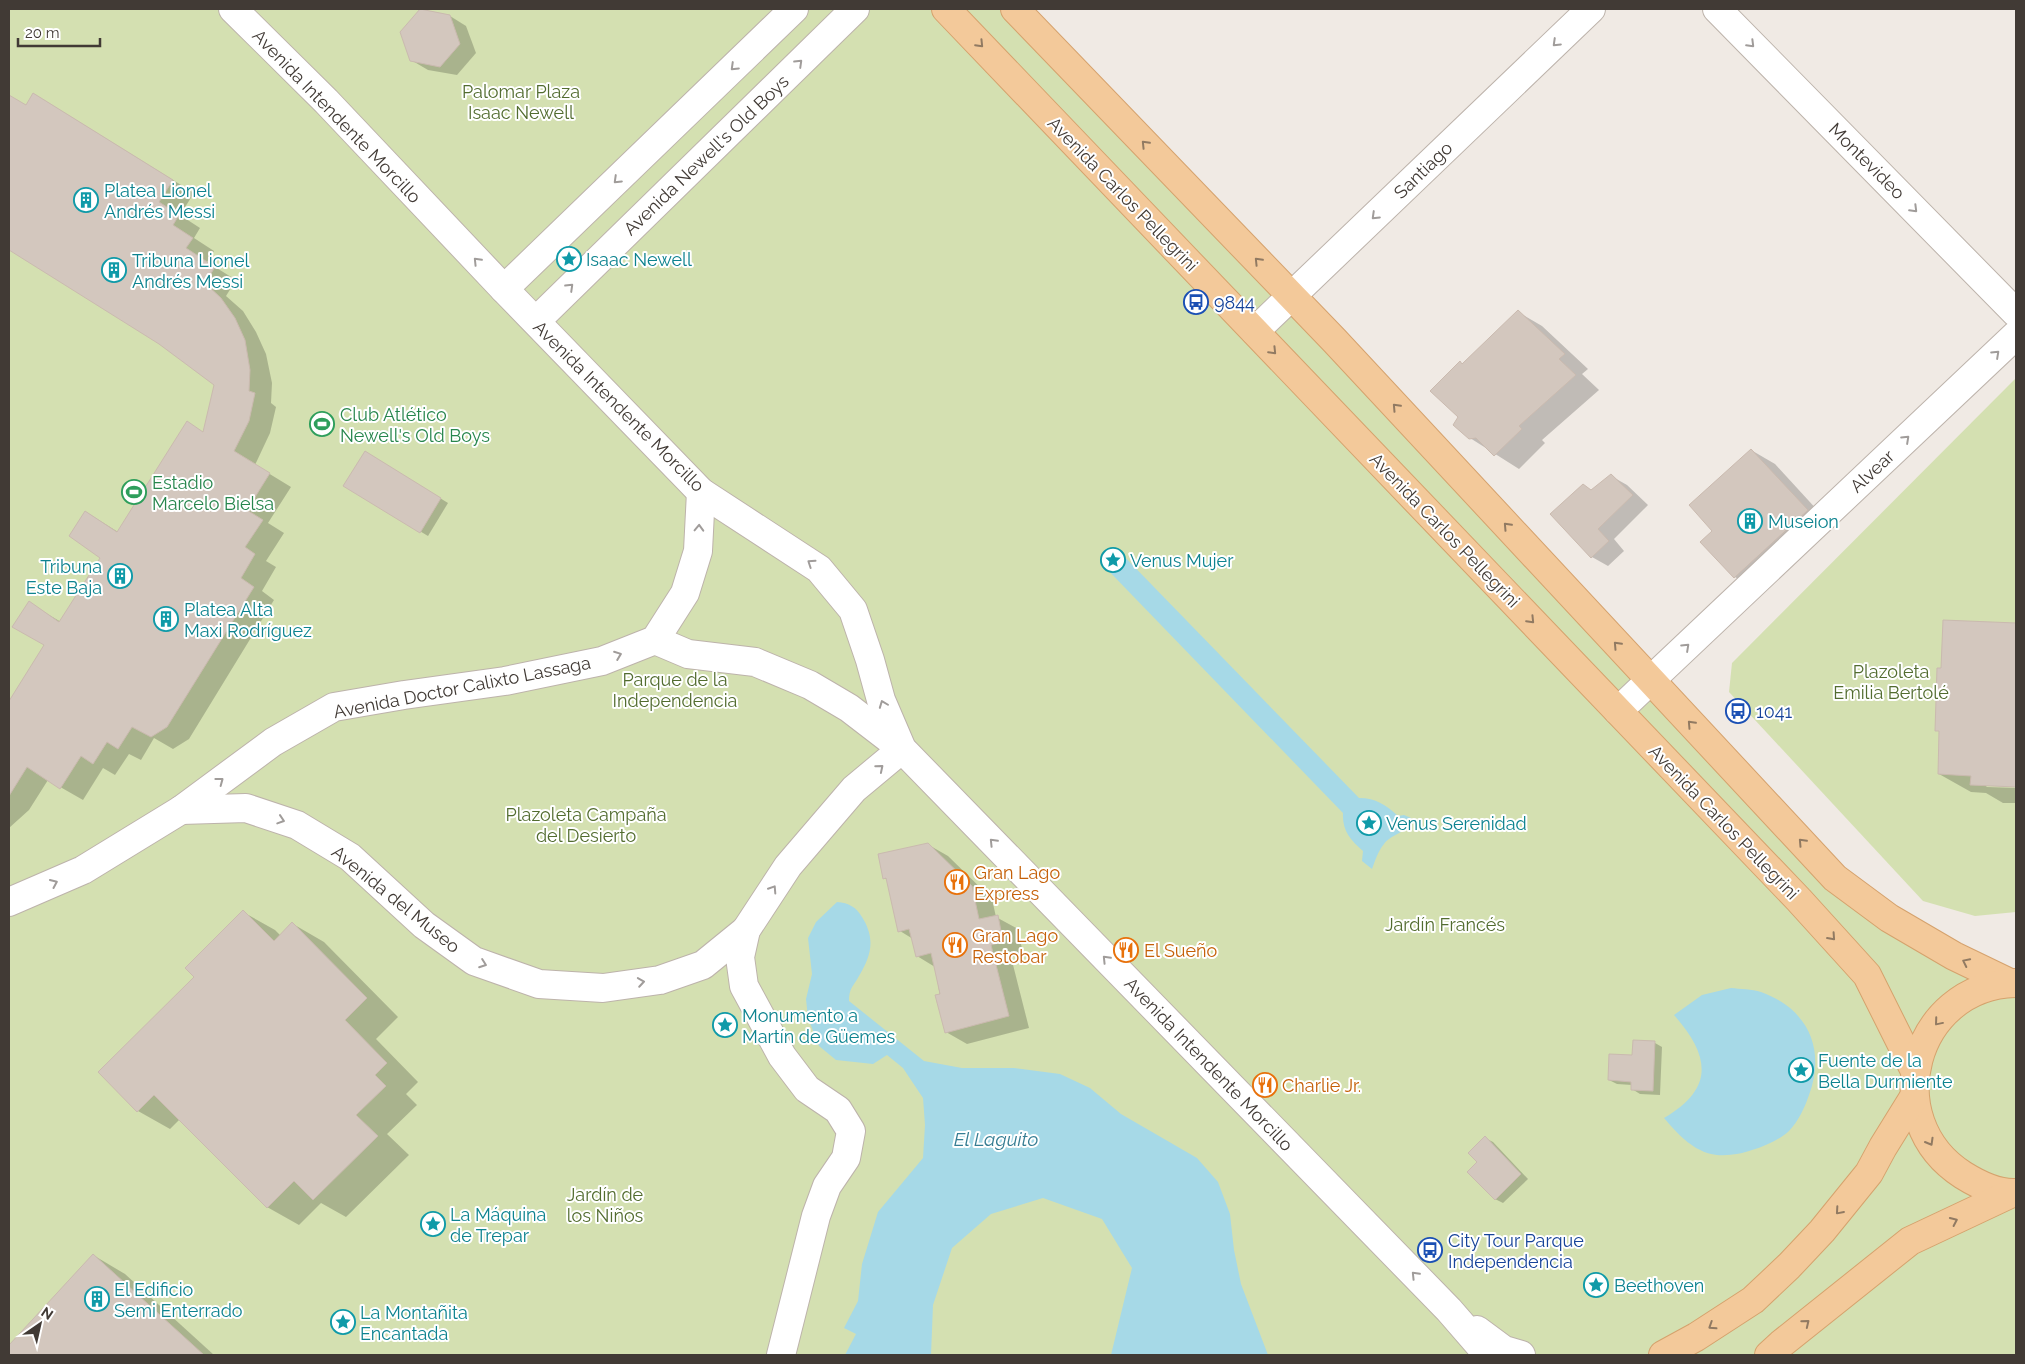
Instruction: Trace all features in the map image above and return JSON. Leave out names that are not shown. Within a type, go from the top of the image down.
[{"type":"main road","name":"Avenida Carlos Pellegrini","points":[[946,9],[1800,900],[1867,975],[1915,1084],[1920,1122],[1931,1146],[1948,1165],[1977,1184],[1990,1189],[2014,1193]]},
{"type":"main road","points":[[1016,9],[1292,296],[1835,878],[1889,918],[1954,956],[2013,983]]},
{"type":"main road","points":[[1663,1355],[1696,1337],[1753,1300],[1789,1266],[1869,1173],[1915,1084],[1921,1049],[1935,1024],[1956,1003],[1981,989],[2013,983]]},
{"type":"main road","points":[[1769,1355],[1864,1276],[1910,1242],[2014,1193]]},
{"type":"street","name":"Avenida Intendente Morcillo","points":[[233,9],[326,101],[504,289],[701,492],[819,569],[853,610],[881,700],[902,749],[1450,1310],[1488,1355]]},
{"type":"street","points":[[504,289],[794,9]]},
{"type":"street","name":"Avenida Newell's Old Boys","points":[[536,321],[854,9]]},
{"type":"street","name":"Santiago","points":[[1254,331],[1591,9]]},
{"type":"street","name":"Montevideo","points":[[1717,9],[2016,313]]},
{"type":"street","name":"Alvear","points":[[1618,711],[2016,335]]},
{"type":"street","points":[[701,492],[698,551],[685,593],[656,640],[688,654],[755,662],[810,685],[849,708],[902,749],[854,789],[788,866],[746,930],[740,957],[744,986],[782,1056],[807,1089],[838,1110],[850,1131],[846,1158],[827,1186],[816,1216],[781,1355]]},
{"type":"street","name":"Avenida Doctor Calixto Lassaga","points":[[9,902],[83,870],[181,810],[273,742],[334,708],[404,695],[505,681],[602,661],[656,640]]},
{"type":"street","name":"Avenida del Museo","points":[[181,810],[246,808],[297,825],[350,858],[424,925],[474,960],[539,984],[603,988],[660,980],[703,966],[746,930]]},
{"type":"street","name":"Avenida Intendente Morcillo","points":[[1450,1310],[1504,1350],[1521,1355]]},
{"type":"green space","name":"Parque de la Independencia","points":[[9,9],[1015,9],[1835,878],[2016,983],[2016,1355],[9,1355]]},
{"type":"green space","name":"Plazoleta Emilia Bertolé","points":[[2016,378],[2016,912],[1975,916],[1923,901],[1729,692],[1732,663]]},
{"type":"water","points":[[1110,549],[1118,550],[1359,798],[1376,801],[1385,805],[1398,816],[1404,815],[1411,818],[1410,823],[1405,829],[1387,840],[1377,856],[1372,869],[1362,861],[1363,851],[1354,843],[1345,830],[1343,813],[1102,564],[1103,556]]},
{"type":"water","name":"El Laguito","points":[[837,902],[845,903],[855,908],[866,925],[870,940],[869,954],[851,990],[849,1001],[924,1061],[962,1068],[1014,1068],[1060,1074],[1090,1088],[1121,1114],[1197,1158],[1218,1182],[1230,1214],[1234,1250],[1241,1284],[1268,1355],[1111,1355],[1132,1268],[1102,1219],[1043,1198],[991,1214],[952,1248],[933,1305],[931,1355],[845,1355],[856,1334],[844,1328],[858,1301],[862,1264],[878,1212],[923,1158],[925,1125],[923,1098],[903,1068],[887,1055],[873,1064],[836,1060],[819,1046],[808,1018],[806,999],[812,974],[808,938],[816,922]]},
{"type":"water","name":"Fuente de la Bella Durmiente","points":[[1731,988],[1761,992],[1777,999],[1791,1009],[1809,1033],[1814,1047],[1814,1078],[1803,1109],[1789,1131],[1767,1145],[1738,1154],[1716,1155],[1704,1152],[1691,1144],[1679,1135],[1664,1118],[1681,1107],[1692,1095],[1699,1083],[1702,1071],[1695,1044],[1674,1015],[1702,995]]},
{"type":"building","points":[[420,9],[450,15],[460,44],[440,67],[410,61],[400,32]]},
{"type":"building","name":"Estadio Marcelo Bielsa","points":[[33,93],[173,180],[159,202],[179,215],[173,225],[193,238],[186,248],[215,267],[205,283],[221,298],[235,318],[245,340],[250,370],[249,391],[255,393],[249,421],[234,451],[270,473],[247,510],[263,520],[245,547],[255,554],[241,578],[254,587],[167,727],[151,737],[132,727],[118,749],[107,742],[93,764],[81,756],[60,789],[27,767],[9,796],[9,701],[44,645],[12,627],[29,601],[59,622],[100,558],[69,536],[85,511],[117,532],[187,421],[203,432],[214,385],[159,344],[9,250],[9,95],[26,105]]},
{"type":"building","points":[[1518,310],[1565,354],[1559,359],[1576,375],[1519,426],[1522,429],[1494,456],[1476,438],[1469,439],[1453,425],[1458,417],[1430,391],[1460,361],[1462,364]]},
{"type":"building","name":"Museion","points":[[1751,449],[1808,510],[1734,578],[1700,542],[1712,531],[1689,505]]},
{"type":"building","points":[[365,451],[441,498],[420,533],[343,486]]},
{"type":"building","points":[[1611,474],[1633,495],[1598,529],[1609,541],[1591,558],[1550,514],[1583,484],[1591,490]]},
{"type":"building","points":[[1943,620],[2016,623],[2016,787],[1970,785],[1971,776],[1938,774],[1939,731],[1935,731],[1937,668],[1941,668]]},
{"type":"building","points":[[928,843],[972,886],[979,919],[998,915],[1003,942],[991,945],[1009,1016],[945,1033],[935,995],[940,994],[931,953],[916,957],[909,929],[898,932],[886,878],[883,879],[878,854]]},
{"type":"building","points":[[243,910],[274,941],[292,922],[367,998],[345,1020],[387,1063],[375,1075],[386,1086],[356,1115],[378,1136],[313,1200],[294,1181],[267,1208],[154,1095],[137,1112],[98,1072],[194,977],[185,968]]},
{"type":"building","points":[[1633,1040],[1655,1041],[1653,1091],[1631,1090],[1631,1082],[1608,1080],[1609,1054],[1632,1055]]},
{"type":"building","points":[[1485,1136],[1521,1174],[1495,1200],[1467,1172],[1477,1162],[1468,1153]]},
{"type":"building","name":"El Edificio Semi Enterrado","points":[[93,1254],[204,1355],[9,1355],[9,1345]]},
{"type":"place","name":"Platea Lionel Andrés Messi","points":[[86,200]]},
{"type":"place","name":"Isaac Newell","points":[[569,259]]},
{"type":"place","name":"Tribuna Lionel Andrés Messi","points":[[114,270]]},
{"type":"place","name":"9844","points":[[1196,302]]},
{"type":"place","name":"Club Atlético Newell's Old Boys","points":[[322,424]]},
{"type":"place","name":"Estadio Marcelo Bielsa","points":[[134,492]]},
{"type":"place","name":"Museion","points":[[1750,521]]},
{"type":"place","name":"Venus Mujer","points":[[1113,560]]},
{"type":"place","name":"Tribuna Este Baja","points":[[120,576]]},
{"type":"place","name":"Platea Alta Maxi Rodríguez","points":[[166,619]]},
{"type":"place","name":"1041","points":[[1738,711]]},
{"type":"place","name":"Venus Serenidad","points":[[1369,823]]},
{"type":"place","name":"Gran Lago Express","points":[[957,882]]},
{"type":"place","name":"Gran Lago Restobar","points":[[955,945]]},
{"type":"place","name":"El Sueño","points":[[1126,950]]},
{"type":"place","name":"Monumento a Martín de Güemes","points":[[725,1025]]},
{"type":"place","name":"Fuente de la Bella Durmiente","points":[[1801,1070]]},
{"type":"place","name":"Charlie Jr.","points":[[1265,1085]]},
{"type":"place","name":"La Máquina de Trepar","points":[[433,1224]]},
{"type":"place","name":"City Tour Parque Independencia","points":[[1430,1250]]},
{"type":"place","name":"Beethoven","points":[[1596,1285]]},
{"type":"place","name":"El Edificio Semi Enterrado","points":[[97,1299]]},
{"type":"place","name":"La Montañita Encantada","points":[[343,1322]]},
{"type":"park label","name":"Palomar Plaza Isaac Newell","points":[[521,101]]},
{"type":"park label","name":"Plazoleta Campaña del Desierto","points":[[586,824]]},
{"type":"park label","name":"Jardín Francés","points":[[1445,924]]},
{"type":"park label","name":"Jardín de los Niños","points":[[605,1204]]}]
